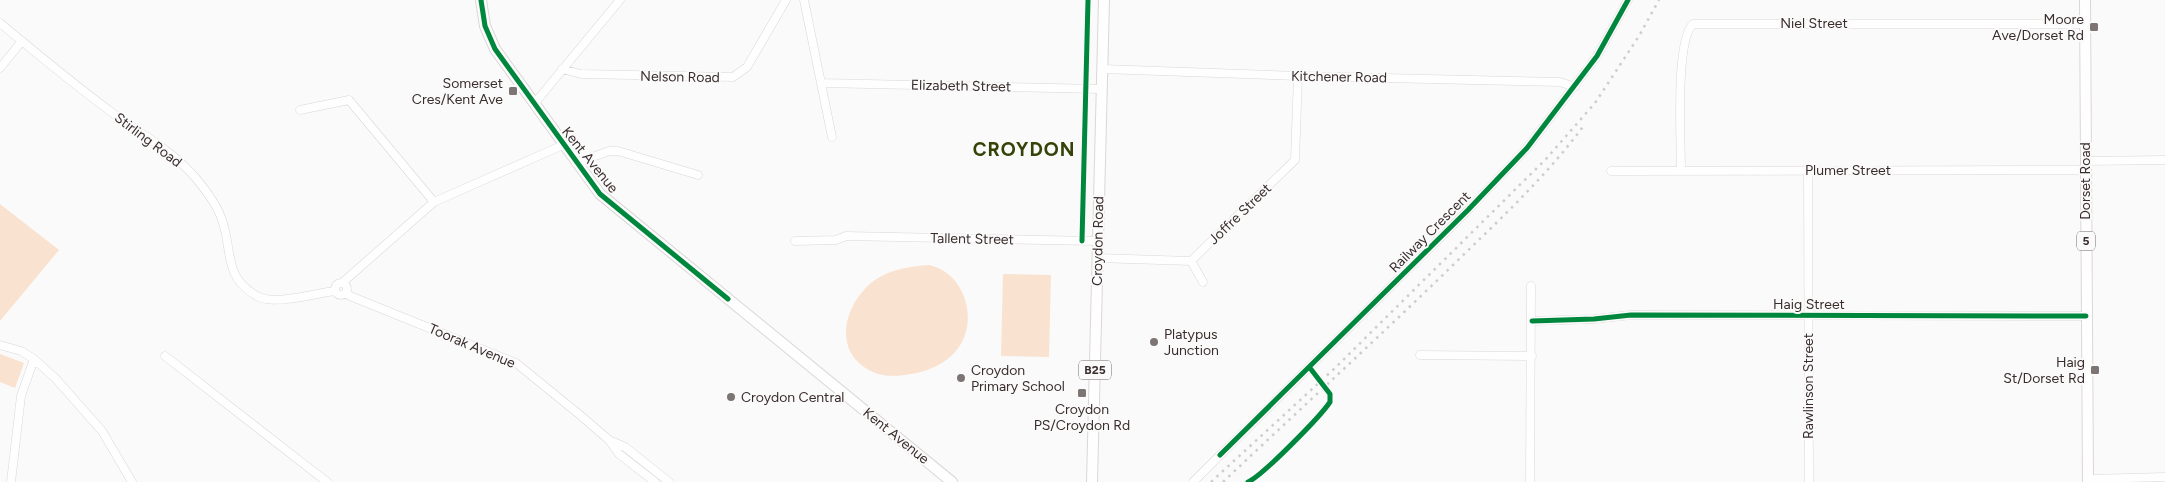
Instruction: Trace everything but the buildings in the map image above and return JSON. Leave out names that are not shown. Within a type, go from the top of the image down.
[{"type":"main road","name":"Kent Avenue","points":[[482,0],[486,26],[495,49],[600,194],[952,482]]},
{"type":"main road","name":"Croydon Road","points":[[1092,482],[1104,0]]},
{"type":"main road","name":"Dorset Road","points":[[2085,0],[2088,480]]},
{"type":"street","points":[[534,104],[620,0]]},
{"type":"street","name":"Nelson Road","points":[[562,70],[581,74],[733,77],[747,67],[786,0]]},
{"type":"street","points":[[804,0],[832,137]]},
{"type":"street","name":"Railway Crescent","points":[[1193,482],[1468,210],[1527,148],[1597,56],[1628,0]]},
{"type":"street","name":"Stirling Road","points":[[0,23],[110,111],[174,156],[194,176],[217,208],[226,233],[228,258],[233,274],[255,295],[272,300],[335,290]]},
{"type":"street","name":"Niel Street","points":[[1681,171],[1680,98],[1684,38],[1688,28],[1693,24],[2085,24]]},
{"type":"street","points":[[0,68],[22,41]]},
{"type":"street","name":"Kitchener Road","points":[[1102,69],[1560,82],[1575,87]]},
{"type":"street","name":"Joffre Street","points":[[1191,261],[1295,160],[1298,76]]},
{"type":"street","name":"Elizabeth Street","points":[[821,83],[1101,89]]},
{"type":"street","points":[[300,110],[349,100],[434,202]]},
{"type":"street","points":[[342,283],[347,286],[346,292],[339,295],[335,290],[336,285],[342,283],[434,202],[563,145]]},
{"type":"street","points":[[576,163],[610,151],[698,175]]},
{"type":"street","name":"Plumer Street","points":[[1612,171],[2085,165],[2165,160]]},
{"type":"street","name":"Rawlinson Street","points":[[1808,170],[1809,482]]},
{"type":"street","name":"Tallent Street","points":[[795,241],[836,240],[846,236],[1098,241]]},
{"type":"street","points":[[1097,258],[1191,261],[1203,282]]},
{"type":"street","points":[[1530,482],[1531,286]]},
{"type":"street","name":"Toorak Avenue","points":[[346,292],[350,296],[516,363],[609,440],[619,454],[655,482]]},
{"type":"street","name":"Haig Street","points":[[1532,320],[1594,319],[1631,315],[2086,316]]},
{"type":"street","points":[[0,345],[21,351],[34,359],[56,379],[102,432],[132,482]]},
{"type":"street","points":[[1420,355],[1532,356]]},
{"type":"street","points":[[165,356],[327,482]]},
{"type":"street","points":[[11,482],[21,396],[34,359]]},
{"type":"street","name":"Toorak Avenue","points":[[609,440],[625,447],[669,482]]},
{"type":"street","points":[[2088,480],[2165,477]]},
{"type":"shaded area","points":[[0,204],[59,250],[0,321]]},
{"type":"shaded area","points":[[929,265],[941,269],[950,276],[964,295],[968,319],[962,342],[945,361],[921,372],[889,376],[879,374],[864,367],[854,357],[848,346],[846,334],[847,321],[859,297],[867,286],[890,272],[903,268]]},
{"type":"shaded area","points":[[1003,274],[1051,275],[1049,357],[1001,356]]},
{"type":"shaded area","points":[[0,354],[24,363],[15,388],[0,382]]},
{"type":"railway","points":[[1211,482],[1335,368],[1546,159],[1595,103],[1639,36],[1659,0]]},
{"type":"railway","points":[[1223,482],[1504,216],[1554,162],[1585,124]]},
{"type":"cycle path","points":[[481,0],[485,26],[495,49],[600,194],[728,299]]},
{"type":"cycle path","points":[[1082,241],[1088,0]]},
{"type":"cycle path","points":[[1220,455],[1468,210],[1527,148],[1597,56],[1628,0]]},
{"type":"cycle path","points":[[1532,321],[1594,319],[1631,315],[2086,316]]},
{"type":"cycle path","points":[[1248,482],[1290,445],[1330,402],[1330,394],[1310,368]]},
{"type":"place","name":"Moore Ave/Dorset Rd","points":[[2094,27]]},
{"type":"place","name":"Somerset Cres/Kent Ave","points":[[513,91]]},
{"type":"place","name":"Platypus Junction","points":[[1154,342]]},
{"type":"place","name":"Haig St/Dorset Rd","points":[[2095,370]]},
{"type":"place","name":"Croydon Primary School","points":[[961,378]]},
{"type":"place","name":"Croydon PS/Croydon Rd","points":[[1082,393]]},
{"type":"place","name":"Croydon Central","points":[[731,397]]},
{"type":"district","name":"CROYDON","points":[[1024,149]]}]
